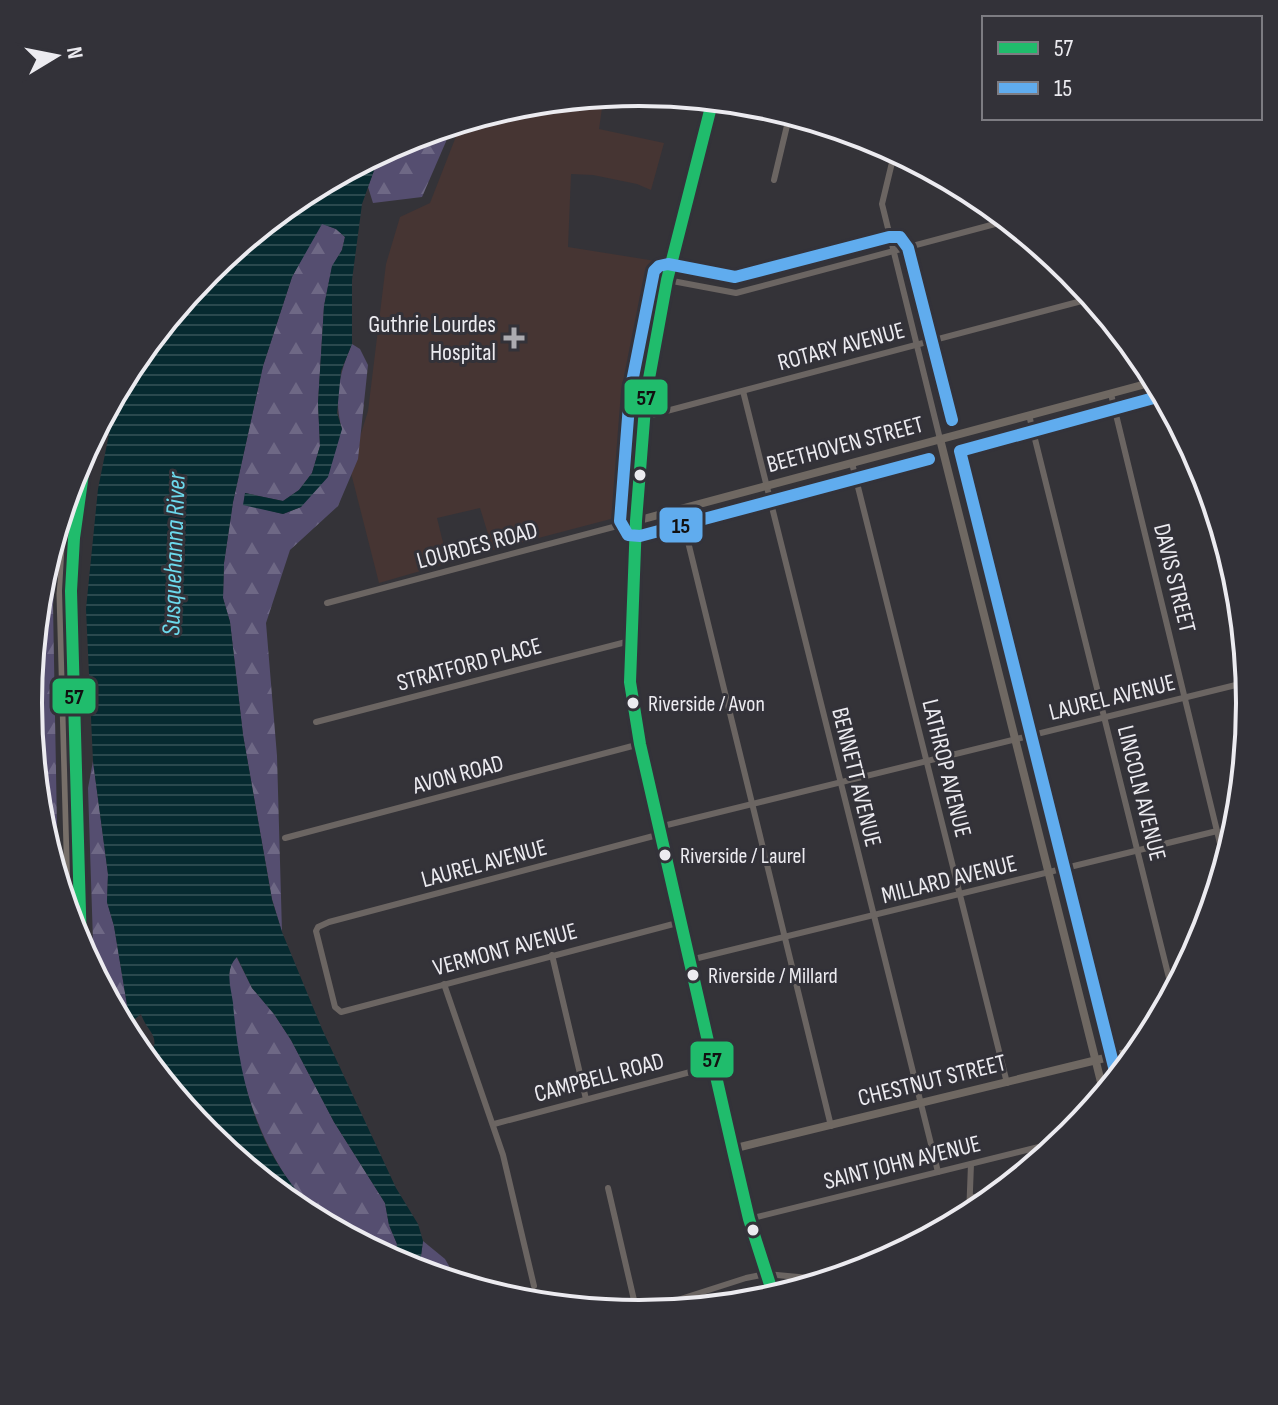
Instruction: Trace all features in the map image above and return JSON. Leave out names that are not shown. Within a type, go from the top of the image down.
[{"type":"main road","points":[[710,110],[667,280],[644,417],[636,521],[630,689],[732,1149],[770,1285]]},
{"type":"main road","points":[[80,493],[71,591],[80,911]]},
{"type":"main road","points":[[66,535],[61,594],[69,878]]},
{"type":"street","points":[[774,180],[787,124]]},
{"type":"street","points":[[892,162],[882,204],[1101,1081]]},
{"type":"street","points":[[667,280],[736,293],[995,224]]},
{"type":"street","name":"ROTARY AVENUE","points":[[644,417],[1081,301]]},
{"type":"street","name":"BEETHOVEN STREET","points":[[636,521],[1144,385]]},
{"type":"street","name":"BENNETT AVENUE","points":[[743,391],[938,1172]]},
{"type":"street","name":"DAVIS STREET","points":[[1111,394],[1220,842]]},
{"type":"street","name":"LINCOLN AVENUE","points":[[1029,415],[1169,977]]},
{"type":"street","name":"LATHROP AVENUE","points":[[852,463],[1007,1083]]},
{"type":"street","points":[[680,509],[831,1126]]},
{"type":"street","name":"LOURDES ROAD","points":[[327,603],[636,521]]},
{"type":"street","name":"STRATFORD PLACE","points":[[316,722],[630,641]]},
{"type":"street","name":"LAUREL AVENUE","points":[[338,1010],[320,947],[318,927],[751,804],[1236,685]]},
{"type":"street","name":"AVON ROAD","points":[[285,838],[640,744]]},
{"type":"street","name":"MILLARD AVENUE","points":[[690,960],[1217,831]]},
{"type":"street","name":"VERMONT AVENUE","points":[[338,1010],[347,1011],[681,922]]},
{"type":"street","points":[[552,955],[586,1099]]},
{"type":"street","points":[[444,984],[494,1124],[534,1286]]},
{"type":"street","name":"CHESTNUT STREET","points":[[732,1149],[1121,1054]]},
{"type":"street","name":"CAMPBELL ROAD","points":[[494,1124],[713,1066]]},
{"type":"street","name":"SAINT JOHN AVENUE","points":[[749,1219],[1037,1148]]},
{"type":"street","points":[[971,1164],[970,1197],[973,1197]]},
{"type":"street","points":[[608,1188],[634,1300]]},
{"type":"street","points":[[691,1297],[766,1274],[800,1277]]},
{"type":"shaded area","name":"Guthrie Lourdes Hospital","points":[[599,107],[602,108],[599,129],[664,143],[651,190],[593,175],[571,174],[568,247],[662,262],[626,515],[493,550],[480,508],[437,518],[448,563],[379,583],[350,469],[368,411],[386,264],[400,217],[430,203],[457,134],[484,126],[523,117]]},
{"type":"green space","points":[[448,137],[422,197],[373,203],[368,187],[375,167]]},
{"type":"green space","points":[[321,223],[345,237],[342,250],[332,267],[324,306],[318,403],[320,446],[312,473],[299,490],[283,501],[245,493],[244,504],[283,514],[301,507],[342,429],[338,407],[341,375],[352,344],[360,349],[368,365],[358,459],[338,506],[290,550],[266,623],[277,756],[282,932],[272,899],[243,735],[230,622],[223,598],[224,563],[233,502],[263,366],[292,277]]},
{"type":"green space","points":[[56,573],[53,605],[57,837],[47,780],[42,702],[47,625]]},
{"type":"green space","points":[[93,761],[108,874],[107,902],[128,1010],[93,944],[88,788]]},
{"type":"green space","points":[[236,956],[252,988],[291,1040],[334,1122],[385,1203],[396,1248],[340,1220],[297,1191],[272,1154],[242,1072],[230,992],[232,963]]},
{"type":"green space","points":[[423,1241],[445,1259],[451,1269],[447,1268],[421,1258]]},
{"type":"water","name":"Susquehanna River","points":[[375,167],[362,204],[352,280],[352,344],[341,371],[337,413],[342,429],[328,477],[301,507],[283,514],[243,505],[245,493],[283,501],[299,490],[312,473],[320,446],[318,403],[324,306],[332,266],[342,250],[345,237],[336,229],[322,224],[292,277],[263,366],[233,502],[224,563],[223,598],[230,622],[243,735],[272,900],[322,1029],[396,1188],[418,1224],[423,1241],[421,1258],[396,1248],[385,1203],[334,1122],[291,1040],[252,988],[237,957],[229,973],[243,1074],[265,1141],[297,1192],[217,1125],[153,1048],[153,1036],[141,1014],[134,1020],[128,1010],[107,902],[108,874],[93,761],[86,609],[98,489],[111,425],[143,371],[190,309],[217,280],[276,229],[307,206]]},
{"type":"transit line","name":"57","points":[[710,110],[667,280],[646,395],[636,521],[630,682],[640,744],[734,1155],[749,1219],[770,1285]]},
{"type":"transit line","name":"15","points":[[929,459],[640,536],[628,535],[620,521],[630,392],[654,271],[668,264],[735,277],[889,237],[900,237],[908,248],[952,420]]},
{"type":"transit line","name":"15","points":[[1114,1065],[960,451],[1152,398]]},
{"type":"transit line","name":"57","points":[[80,493],[71,591],[80,911]]},
{"type":"place","name":"Guthrie Lourdes Hospital","points":[[514,338]]},
{"type":"place","name":"Riverside / Avon","points":[[633,703]]},
{"type":"place","name":"Riverside / Laurel","points":[[665,855]]},
{"type":"place","name":"Riverside / Millard","points":[[693,975]]}]
